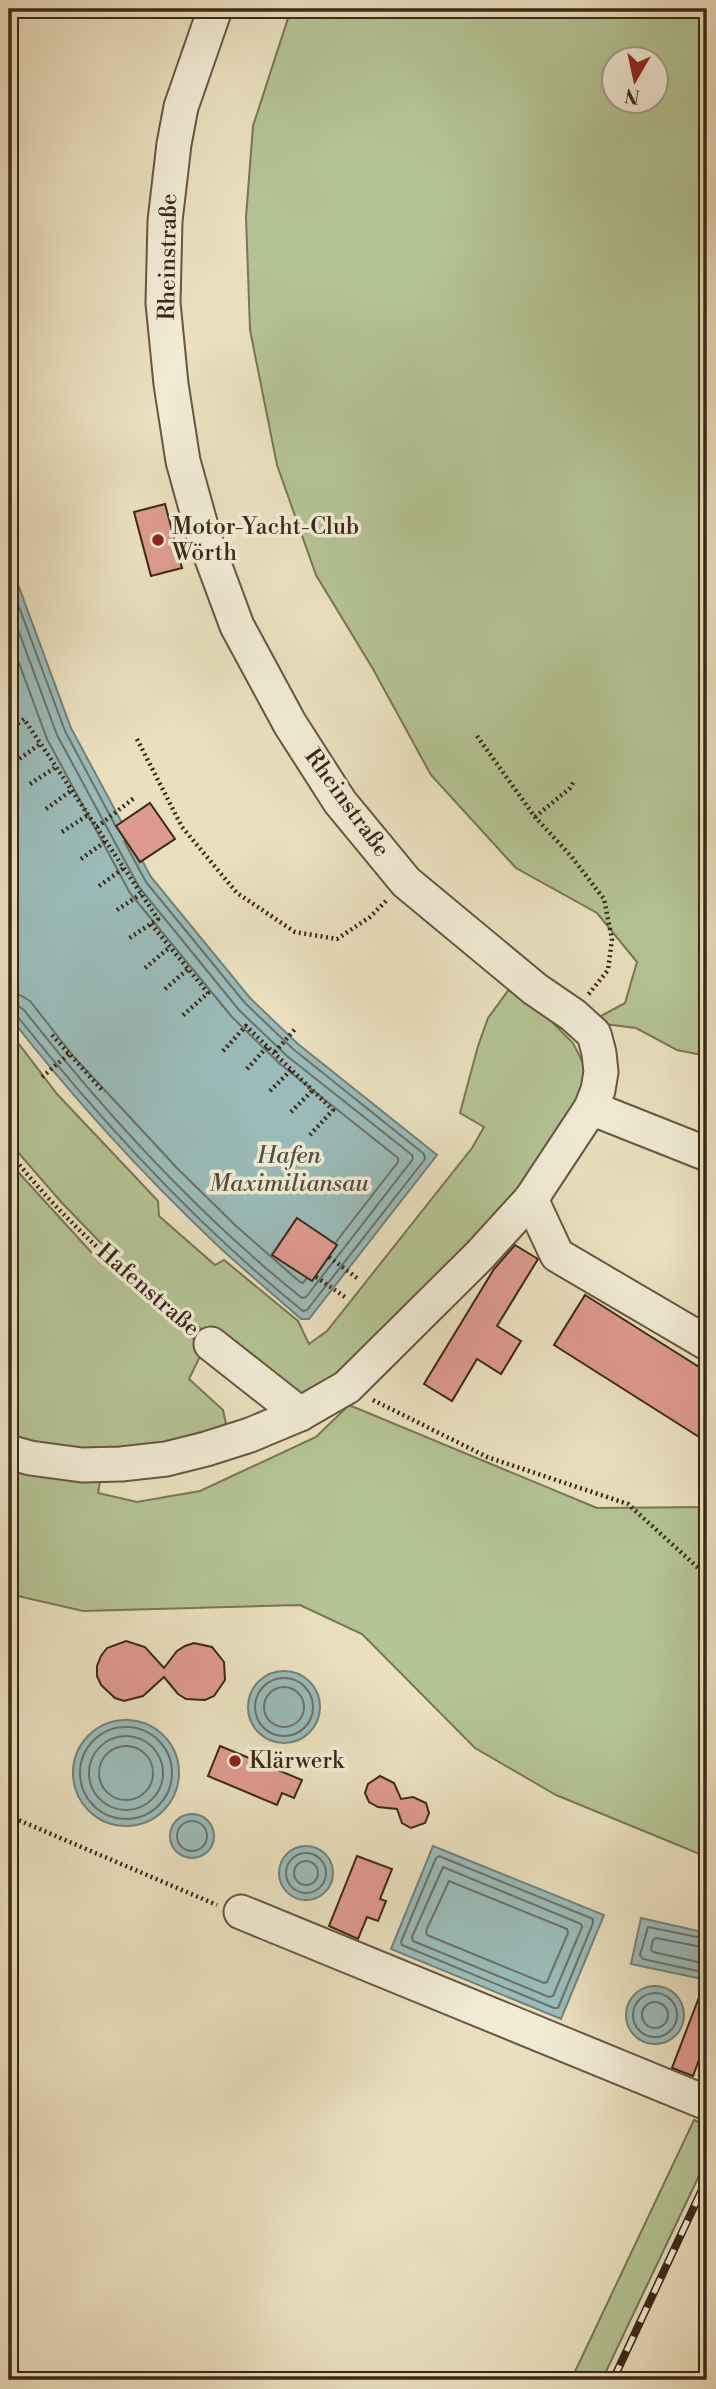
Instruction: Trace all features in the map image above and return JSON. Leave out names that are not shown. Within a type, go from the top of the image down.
[{"type":"lane","name":"Rheinstraße","points":[[9,1452],[30,1458],[82,1465],[166,1459],[239,1439],[300,1414],[347,1387],[480,1255],[531,1199],[591,1108],[601,1072],[593,1034],[573,1015],[536,989],[406,882],[340,802],[290,724],[237,626],[204,537],[183,461],[171,384],[163,303],[165,221],[174,145],[181,107],[215,9]]},
{"type":"lane","points":[[591,1108],[707,1154]]},
{"type":"lane","points":[[531,1199],[557,1255],[707,1343]]},
{"type":"lane","name":"Hafenstraße","points":[[211,1344],[300,1414]]},
{"type":"lane","points":[[241,1912],[707,2102]]},
{"type":"path","points":[[9,730],[24,719],[158,919],[128,939]]},
{"type":"path","points":[[477,736],[535,817],[571,856],[604,899],[612,939],[608,970],[573,1015]]},
{"type":"path","points":[[137,739],[182,827],[237,893],[295,932],[337,939],[370,917],[406,882]]},
{"type":"path","points":[[15,762],[40,744]]},
{"type":"path","points":[[30,784],[56,767]]},
{"type":"path","points":[[535,817],[574,781]]},
{"type":"path","points":[[46,809],[72,790]]},
{"type":"path","points":[[97,827],[134,798]]},
{"type":"path","points":[[62,832],[88,815]]},
{"type":"path","points":[[81,859],[106,841]]},
{"type":"path","points":[[99,886],[124,868]]},
{"type":"path","points":[[117,910],[141,894]]},
{"type":"path","points":[[151,924],[208,993],[181,1017]]},
{"type":"path","points":[[145,968],[170,947]]},
{"type":"path","points":[[165,989],[188,969]]},
{"type":"path","points":[[223,1051],[246,1026],[275,1052],[333,1110],[310,1135]]},
{"type":"path","points":[[275,1052],[296,1028]]},
{"type":"path","points":[[52,1035],[104,1092]]},
{"type":"path","points":[[247,1069],[268,1046]]},
{"type":"path","points":[[42,1077],[69,1054]]},
{"type":"path","points":[[270,1091],[292,1069]]},
{"type":"path","points":[[291,1112],[313,1090]]},
{"type":"path","name":"Hafenstraße","points":[[9,1152],[30,1179],[139,1287],[211,1344]]},
{"type":"path","points":[[329,1257],[357,1278]]},
{"type":"path","points":[[316,1276],[345,1297]]},
{"type":"path","points":[[347,1387],[487,1457],[628,1504],[707,1576]]},
{"type":"path","points":[[9,1816],[202,1900],[241,1912]]},
{"type":"green space","points":[[291,9],[707,9],[707,1056],[677,1050],[636,1028],[605,1024],[599,1017],[625,1003],[637,962],[597,913],[516,868],[431,775],[373,669],[316,575],[277,465],[250,330],[246,217],[253,126]]},
{"type":"green space","points":[[510,988],[549,1019],[573,1043],[585,1067],[583,1088],[565,1124],[507,1209],[319,1391],[297,1395],[279,1389],[133,1276],[62,1203],[9,1142],[9,1031],[57,1094],[158,1201],[159,1216],[215,1265],[224,1260],[298,1321],[309,1344],[327,1331],[472,1148],[484,1127],[460,1113],[488,1018]]},
{"type":"green space","points":[[9,1162],[91,1252],[204,1348],[189,1379],[223,1410],[228,1433],[104,1456],[98,1493],[137,1502],[200,1491],[316,1437],[349,1405],[597,1508],[707,1507],[707,1857],[556,1795],[475,1748],[362,1634],[300,1605],[83,1611],[9,1594]]},
{"type":"green space","points":[[694,2120],[707,2126],[707,2159],[602,2380],[571,2380]]},
{"type":"water","name":"Hafen Maximiliansau","points":[[9,560],[71,728],[151,877],[250,998],[298,1044],[437,1155],[309,1319],[301,1319],[217,1245],[162,1191],[83,1105],[9,1016]]},
{"type":"water","points":[[284,1671],[304,1677],[314,1687],[320,1707],[314,1727],[304,1737],[284,1743],[264,1737],[254,1727],[248,1707],[254,1687],[264,1677]]},
{"type":"water","points":[[126,1720],[146,1724],[164,1735],[175,1753],[179,1773],[175,1793],[164,1811],[146,1822],[126,1826],[106,1822],[88,1811],[77,1793],[73,1773],[77,1753],[88,1735],[106,1724]]},
{"type":"water","points":[[192,1814],[201,1815],[208,1820],[213,1827],[213,1845],[208,1852],[201,1857],[192,1858],[183,1857],[176,1852],[171,1845],[170,1836],[171,1827],[176,1820],[183,1815]]},
{"type":"water","points":[[311,1846],[321,1850],[329,1858],[333,1873],[329,1888],[321,1896],[301,1900],[291,1896],[283,1888],[279,1868],[283,1858],[291,1850]]},
{"type":"water","points":[[433,1846],[604,1915],[561,2019],[391,1949]]},
{"type":"water","points":[[641,1918],[707,1933],[707,1980],[631,1964]]},
{"type":"water","points":[[649,1986],[661,1986],[676,1994],[684,2009],[684,2021],[676,2036],[661,2044],[649,2044],[634,2036],[626,2021],[626,2009],[634,1994]]},
{"type":"building","name":"Motor-Yacht-Club Wörth","points":[[165,504],[182,568],[151,576],[134,512]]},
{"type":"building","points":[[150,803],[175,839],[140,862],[116,826]]},
{"type":"building","points":[[297,1218],[337,1245],[312,1281],[272,1255]]},
{"type":"building","points":[[515,1245],[538,1259],[497,1326],[521,1341],[501,1374],[477,1359],[452,1401],[424,1384],[494,1269]]},
{"type":"building","points":[[585,1295],[707,1372],[707,1442],[554,1345]]},
{"type":"building","points":[[126,1641],[145,1647],[164,1668],[177,1651],[185,1646],[194,1643],[212,1647],[224,1662],[225,1680],[214,1696],[205,1700],[186,1699],[178,1694],[164,1677],[143,1696],[124,1701],[115,1698],[101,1685],[97,1666],[107,1648]]},
{"type":"building","name":"Klärwerk","points":[[220,1746],[302,1780],[294,1798],[282,1793],[277,1805],[208,1776]]},
{"type":"building","points":[[380,1776],[394,1783],[401,1799],[413,1797],[426,1803],[429,1813],[425,1823],[411,1828],[402,1823],[397,1809],[378,1807],[369,1802],[365,1793],[368,1784]]},
{"type":"building","points":[[357,1856],[392,1869],[380,1899],[386,1901],[378,1921],[367,1917],[358,1939],[329,1926]]},
{"type":"building","points":[[706,1979],[707,2038],[693,2076],[672,2068]]},
{"type":"railway","points":[[613,2380],[707,2179]]},
{"type":"place","name":"Motor-Yacht-Club Wörth","points":[[158,540]]},
{"type":"place","name":"Klärwerk","points":[[235,1761]]}]
